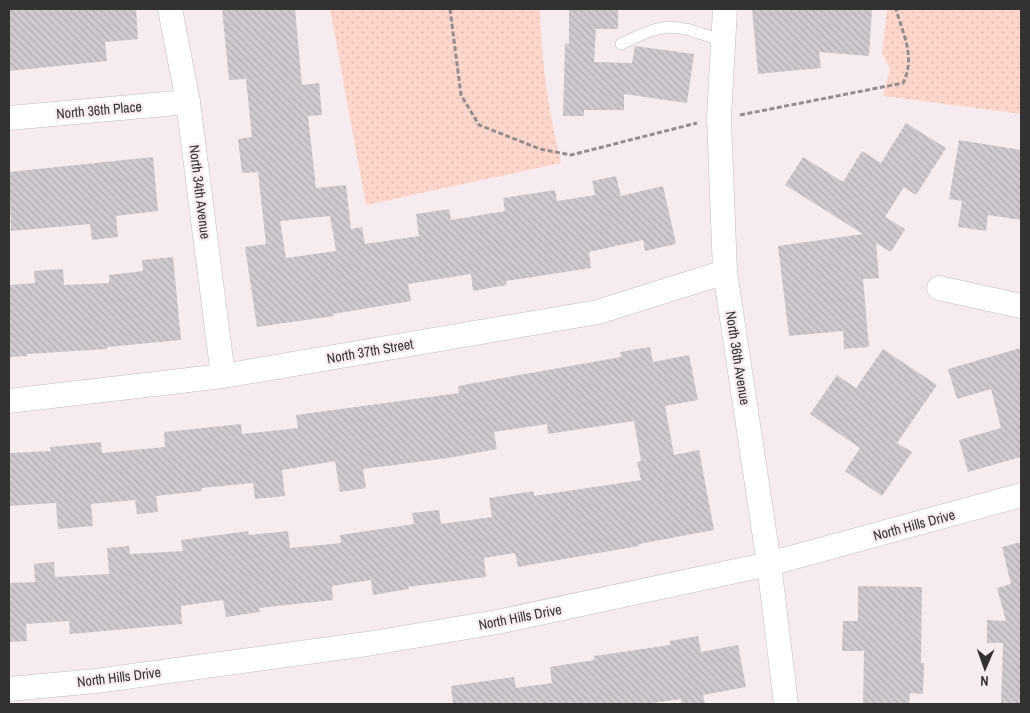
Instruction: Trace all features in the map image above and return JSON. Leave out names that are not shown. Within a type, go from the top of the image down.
[{"type":"street","name":"North 34th Avenue","points":[[170,9],[188,102],[223,376]]},
{"type":"street","name":"North 36th Avenue","points":[[725,9],[719,118],[725,272],[769,564],[786,704]]},
{"type":"street","name":"North 36th Place","points":[[9,118],[188,102]]},
{"type":"street","name":"North 37th Street","points":[[9,401],[223,376],[598,312],[725,272]]},
{"type":"street","points":[[939,288],[1021,306]]},
{"type":"street","name":"North Hills Drive","points":[[9,689],[96,681],[367,644],[497,622],[769,564],[1021,495]]},
{"type":"lane","points":[[621,44],[651,29],[669,26],[680,26],[723,41]]},
{"type":"path","points":[[450,9],[461,95],[479,125],[540,149],[571,155],[719,118],[762,113],[903,83],[910,70],[910,57],[896,9]]},
{"type":"shaded area","points":[[330,9],[540,9],[546,86],[561,163],[366,205]]},
{"type":"shaded area","points":[[887,9],[1021,9],[1021,114],[883,96],[890,69],[882,53]]},
{"type":"building","points":[[9,9],[136,9],[138,39],[105,42],[107,61],[9,71]]},
{"type":"building","points":[[222,9],[295,9],[302,85],[319,83],[322,115],[308,116],[316,188],[346,185],[351,229],[362,227],[365,244],[419,236],[416,214],[449,209],[451,220],[505,211],[503,198],[555,190],[557,201],[595,195],[592,181],[616,176],[621,196],[663,186],[676,244],[645,251],[643,240],[589,252],[591,268],[506,281],[507,285],[473,291],[471,274],[408,284],[411,301],[333,314],[334,316],[257,327],[245,247],[266,244],[258,172],[242,173],[238,139],[252,137],[246,79],[229,80]],"holes":[[[330,216],[336,251],[286,258],[280,221]]]},
{"type":"building","points":[[569,9],[618,9],[618,29],[596,29],[594,62],[632,63],[635,46],[694,54],[687,103],[624,94],[624,110],[584,110],[584,116],[563,116],[565,43],[569,44]]},
{"type":"building","points":[[752,9],[872,9],[869,56],[819,52],[821,68],[758,74]]},
{"type":"building","points":[[906,123],[946,148],[916,195],[904,187],[885,217],[905,229],[891,252],[876,243],[879,278],[863,279],[869,347],[844,349],[843,331],[789,336],[778,246],[863,234],[785,185],[803,157],[843,182],[862,151],[881,163]]},
{"type":"building","points":[[959,140],[1021,150],[1021,220],[988,215],[986,231],[958,227],[962,201],[949,199]]},
{"type":"building","points":[[153,157],[158,211],[116,216],[118,237],[92,240],[90,224],[11,231],[9,172]]},
{"type":"building","points":[[173,257],[181,340],[107,347],[107,349],[27,354],[27,356],[9,357],[9,285],[35,283],[34,271],[63,269],[64,285],[109,283],[109,275],[143,271],[142,260]]},
{"type":"building","points":[[650,347],[653,362],[689,355],[698,400],[665,406],[674,455],[699,450],[714,530],[639,544],[639,546],[518,567],[515,553],[484,558],[486,577],[408,587],[409,589],[373,595],[371,580],[332,586],[333,600],[259,608],[260,612],[226,617],[223,600],[181,606],[182,624],[70,634],[69,621],[26,624],[27,641],[9,642],[9,583],[35,582],[34,564],[54,562],[55,577],[109,574],[107,548],[129,546],[130,554],[183,551],[181,540],[248,531],[249,535],[288,531],[290,548],[341,543],[340,535],[414,524],[412,513],[439,510],[441,524],[492,517],[489,498],[534,491],[534,496],[641,480],[637,462],[641,461],[634,421],[548,434],[547,424],[494,432],[497,449],[448,458],[363,469],[366,488],[340,492],[335,461],[282,470],[285,496],[255,499],[253,483],[202,488],[202,491],[156,496],[158,512],[137,514],[135,500],[91,504],[93,526],[58,529],[56,503],[9,506],[9,453],[51,451],[50,447],[101,442],[102,453],[165,447],[164,432],[241,424],[242,434],[298,428],[296,415],[459,393],[458,386],[621,357],[620,352]]},
{"type":"building","points":[[1021,348],[1021,457],[968,472],[959,440],[1001,428],[991,389],[957,399],[948,369]]},
{"type":"building","points":[[883,349],[937,385],[897,443],[912,452],[882,496],[845,471],[860,448],[810,414],[837,375],[856,388]]},
{"type":"building","points":[[1021,542],[1021,704],[1001,704],[1003,643],[987,643],[987,620],[1006,621],[997,588],[1011,584],[1002,547]]},
{"type":"building","points":[[858,586],[922,587],[921,663],[924,663],[923,694],[910,693],[909,704],[863,704],[864,651],[842,651],[843,621],[858,621]]},
{"type":"building","points":[[698,636],[701,652],[738,645],[746,687],[703,695],[705,704],[681,704],[681,699],[645,704],[453,704],[451,686],[514,677],[516,688],[552,683],[550,667],[594,660],[594,656],[670,645],[670,641]]}]
